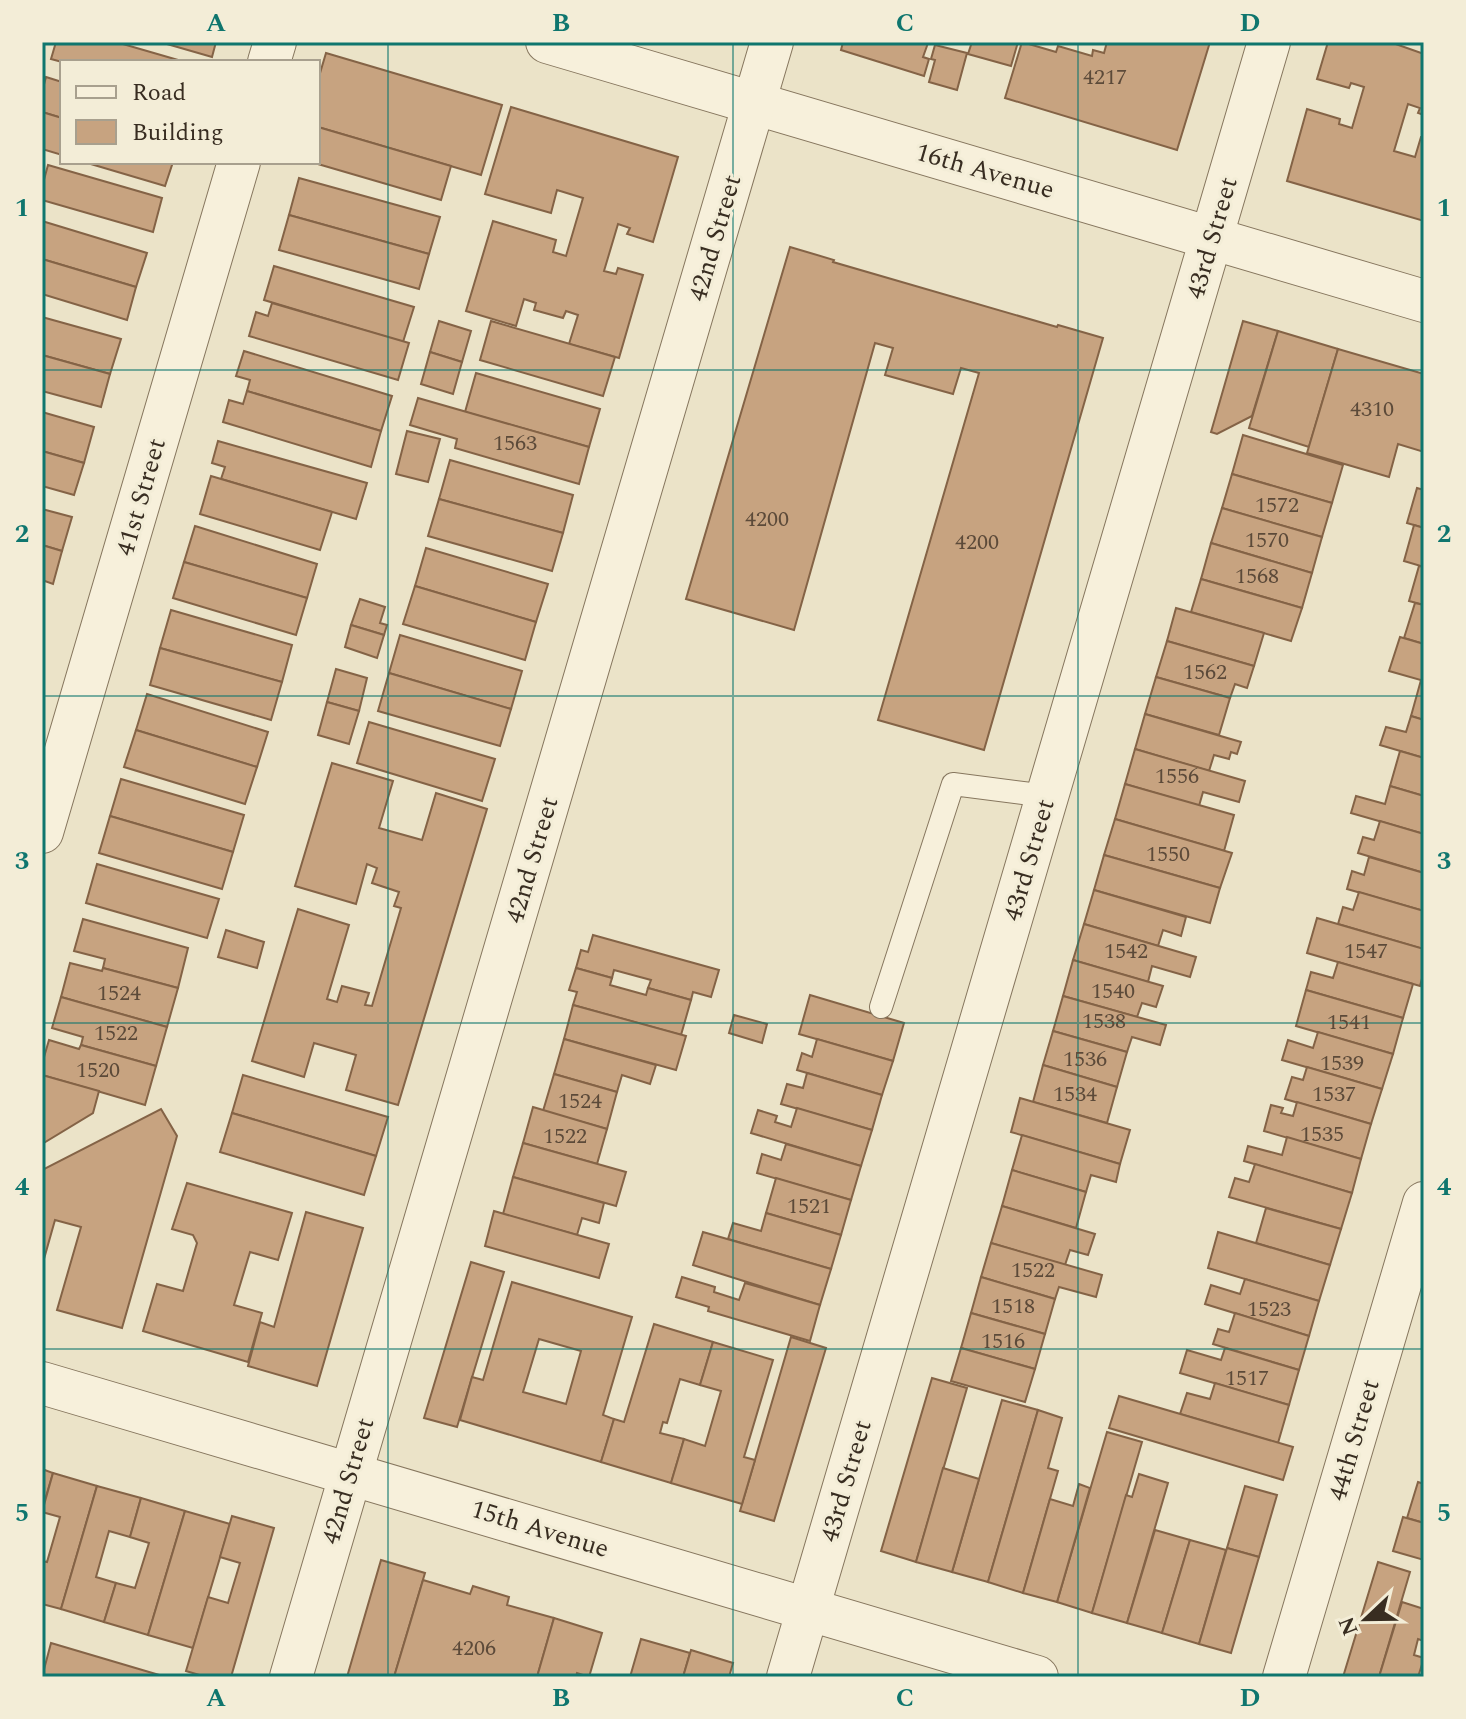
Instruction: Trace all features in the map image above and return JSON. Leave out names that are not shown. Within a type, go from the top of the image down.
[{"type":"street","name":"16th Avenue","points":[[547,42],[1424,301]]},
{"type":"street","name":"42nd Street","points":[[291,1677],[772,42]]},
{"type":"street","name":"43rd Street","points":[[788,1677],[1269,42]]},
{"type":"street","name":"41st Street","points":[[42,832],[238,164]]},
{"type":"street","name":"44th Street","points":[[1284,1677],[1424,1203]]},
{"type":"street","name":"15th Avenue","points":[[42,1383],[1037,1677]]},
{"type":"lane","points":[[881,1007],[953,784],[1047,796]]},
{"type":"building","points":[[56,42],[116,42],[178,60],[60,61],[51,59]]},
{"type":"building","points":[[160,42],[216,42],[212,57]]},
{"type":"building","points":[[843,42],[928,43],[923,57],[929,59],[924,76],[841,50]]},
{"type":"building","points":[[972,42],[1018,42],[1011,66],[968,54]]},
{"type":"building","points":[[1022,42],[1056,52],[1058,46],[1092,56],[1093,50],[1104,53],[1107,42],[1210,42],[1177,150],[1005,98]]},
{"type":"building","points":[[1328,42],[1390,42],[1424,54],[1424,115],[1418,113],[1420,108],[1408,104],[1394,151],[1415,157],[1421,137],[1424,137],[1424,221],[1287,181],[1307,109],[1340,119],[1339,124],[1352,128],[1364,87],[1351,83],[1349,88],[1317,79]]},
{"type":"building","points":[[935,45],[967,53],[957,90],[929,82],[935,60],[931,59]]},
{"type":"building","points":[[326,53],[502,105],[481,175],[320,128],[320,73]]},
{"type":"building","points":[[46,77],[60,81],[60,117],[42,112]]},
{"type":"building","points":[[511,107],[678,157],[653,242],[627,234],[630,228],[618,224],[604,271],[616,274],[618,268],[643,275],[619,358],[569,344],[578,315],[566,311],[563,318],[534,310],[536,303],[524,299],[516,326],[466,311],[493,221],[556,240],[553,252],[566,256],[583,198],[557,190],[551,213],[485,194]]},
{"type":"building","points":[[42,112],[60,117],[60,154],[42,149]]},
{"type":"building","points":[[320,128],[451,166],[441,200],[318,164]]},
{"type":"building","points":[[91,164],[172,164],[165,186]]},
{"type":"building","points":[[48,165],[162,198],[153,232],[42,200]]},
{"type":"building","points":[[299,178],[440,217],[429,254],[289,215]]},
{"type":"building","points":[[289,215],[429,254],[419,289],[279,250]]},
{"type":"building","points":[[42,221],[147,253],[136,287],[42,259]]},
{"type":"building","points":[[790,247],[1103,338],[984,750],[878,720],[979,373],[961,368],[953,394],[885,375],[893,348],[875,343],[794,630],[686,599]]},
{"type":"building","points":[[42,259],[136,287],[127,320],[42,294]]},
{"type":"building","points":[[274,266],[414,307],[403,342],[264,300]]},
{"type":"building","points":[[272,303],[409,343],[398,380],[249,336],[256,312],[268,316]]},
{"type":"building","points":[[42,317],[121,339],[110,374],[42,355]]},
{"type":"building","points":[[439,321],[471,331],[462,362],[430,352]]},
{"type":"building","points":[[491,321],[615,357],[603,396],[480,360]]},
{"type":"building","points":[[1243,321],[1278,331],[1252,416],[1217,434],[1211,432]]},
{"type":"building","points":[[1278,331],[1338,349],[1309,447],[1249,428]]},
{"type":"building","points":[[1338,349],[1424,374],[1424,452],[1398,444],[1389,477],[1307,453]]},
{"type":"building","points":[[244,351],[392,396],[381,431],[247,391],[250,380],[236,376]]},
{"type":"building","points":[[430,352],[462,362],[453,394],[421,384]]},
{"type":"building","points":[[42,355],[110,374],[101,407],[42,391]]},
{"type":"building","points":[[476,373],[600,409],[589,447],[465,412]]},
{"type":"building","points":[[247,391],[381,431],[371,467],[223,422],[229,400],[243,404]]},
{"type":"building","points":[[418,398],[589,447],[579,484],[455,448],[457,439],[410,425]]},
{"type":"building","points":[[42,412],[94,427],[84,463],[42,451]]},
{"type":"building","points":[[407,431],[440,439],[428,482],[396,474]]},
{"type":"building","points":[[1243,435],[1343,465],[1332,503],[1232,474]]},
{"type":"building","points":[[218,441],[367,483],[356,519],[221,479],[225,467],[212,463]]},
{"type":"building","points":[[42,451],[84,463],[74,495],[42,486]]},
{"type":"building","points":[[450,460],[573,495],[563,533],[439,499]]},
{"type":"building","points":[[1232,474],[1332,503],[1322,537],[1222,508]]},
{"type":"building","points":[[211,476],[332,512],[320,550],[200,514]]},
{"type":"building","points":[[1417,488],[1424,490],[1424,528],[1407,523]]},
{"type":"building","points":[[439,499],[563,533],[552,571],[428,536]]},
{"type":"building","points":[[1222,508],[1322,537],[1312,573],[1211,543]]},
{"type":"building","points":[[42,509],[72,517],[62,551],[42,545]]},
{"type":"building","points":[[1414,525],[1424,528],[1424,567],[1404,561]]},
{"type":"building","points":[[195,526],[317,564],[307,598],[184,562]]},
{"type":"building","points":[[1211,543],[1312,573],[1302,608],[1201,579]]},
{"type":"building","points":[[42,545],[62,551],[53,584],[42,580]]},
{"type":"building","points":[[426,548],[548,584],[536,622],[415,586]]},
{"type":"building","points":[[184,562],[307,598],[296,635],[173,598]]},
{"type":"building","points":[[1419,566],[1424,567],[1424,605],[1409,601]]},
{"type":"building","points":[[1201,579],[1302,608],[1291,641],[1191,612]]},
{"type":"building","points":[[415,586],[536,622],[525,660],[403,624]]},
{"type":"building","points":[[360,599],[385,607],[380,623],[387,625],[384,635],[351,625]]},
{"type":"building","points":[[1415,603],[1424,605],[1424,644],[1404,638]]},
{"type":"building","points":[[1176,608],[1264,633],[1254,666],[1167,641]]},
{"type":"building","points":[[171,610],[292,645],[282,682],[160,648]]},
{"type":"building","points":[[351,625],[384,635],[377,658],[345,647]]},
{"type":"building","points":[[400,635],[522,671],[511,709],[389,673]]},
{"type":"building","points":[[1400,637],[1424,644],[1424,681],[1389,671]]},
{"type":"building","points":[[1167,641],[1254,666],[1247,688],[1235,684],[1230,698],[1156,677]]},
{"type":"building","points":[[160,648],[282,682],[271,720],[150,685]]},
{"type":"building","points":[[336,669],[367,678],[359,711],[327,702]]},
{"type":"building","points":[[389,673],[511,709],[500,746],[378,711]]},
{"type":"building","points":[[1156,677],[1230,698],[1219,735],[1145,714]]},
{"type":"building","points":[[1421,680],[1424,681],[1424,720],[1411,716]]},
{"type":"building","points":[[147,694],[268,732],[257,767],[136,730]]},
{"type":"building","points":[[327,702],[359,711],[349,744],[318,735]]},
{"type":"building","points":[[1145,714],[1241,742],[1237,754],[1231,752],[1229,759],[1214,755],[1209,771],[1135,749]]},
{"type":"building","points":[[1411,716],[1424,720],[1424,758],[1380,745],[1386,727],[1406,732]]},
{"type":"building","points":[[369,722],[495,759],[482,801],[357,763]]},
{"type":"building","points":[[136,730],[257,767],[245,804],[124,767]]},
{"type":"building","points":[[1135,749],[1245,781],[1239,802],[1203,792],[1199,806],[1125,784]]},
{"type":"building","points":[[1400,751],[1424,758],[1424,796],[1390,786]]},
{"type":"building","points":[[332,763],[393,781],[379,828],[422,840],[436,793],[487,809],[398,1105],[346,1090],[356,1055],[314,1043],[304,1077],[252,1061],[298,909],[349,925],[327,999],[337,1002],[342,986],[369,993],[365,1005],[372,1006],[401,908],[394,906],[399,892],[372,883],[377,868],[367,864],[356,904],[295,886]]},
{"type":"building","points":[[121,779],[244,815],[233,852],[110,816]]},
{"type":"building","points":[[1125,784],[1234,815],[1224,851],[1115,819]]},
{"type":"building","points":[[1390,786],[1424,796],[1424,834],[1351,813],[1356,796],[1385,804]]},
{"type":"building","points":[[110,816],[233,852],[222,889],[99,853]]},
{"type":"building","points":[[1115,819],[1232,853],[1220,888],[1104,855]]},
{"type":"building","points":[[1380,821],[1424,834],[1424,873],[1358,853],[1363,837],[1374,840]]},
{"type":"building","points":[[1104,855],[1220,888],[1210,923],[1094,890]]},
{"type":"building","points":[[1369,857],[1424,873],[1424,911],[1347,889],[1352,871],[1364,875]]},
{"type":"building","points":[[97,864],[219,899],[207,938],[86,903]]},
{"type":"building","points":[[1094,890],[1186,917],[1181,936],[1163,930],[1158,946],[1084,924]]},
{"type":"building","points":[[1359,892],[1424,911],[1423,949],[1338,924],[1343,907],[1353,910]]},
{"type":"building","points":[[1317,918],[1424,949],[1420,986],[1307,953]]},
{"type":"building","points":[[83,919],[188,948],[178,988],[103,968],[105,959],[74,951]]},
{"type":"building","points":[[1084,924],[1196,957],[1190,977],[1152,966],[1148,982],[1073,960]]},
{"type":"building","points":[[226,930],[264,942],[257,968],[218,957]]},
{"type":"building","points":[[593,935],[719,970],[711,997],[693,992],[691,1000],[648,988],[651,980],[614,970],[612,978],[576,968],[581,950],[588,952]]},
{"type":"building","points":[[1073,960],[1163,986],[1156,1007],[1142,1003],[1137,1017],[1063,996]]},
{"type":"building","points":[[1338,962],[1413,984],[1403,1018],[1306,990],[1311,972],[1333,978]]},
{"type":"building","points":[[70,963],[102,971],[103,968],[178,988],[167,1027],[61,997]]},
{"type":"building","points":[[576,968],[612,978],[610,985],[646,995],[648,988],[691,1000],[681,1035],[573,1005],[577,992],[569,990]]},
{"type":"building","points":[[1306,990],[1403,1018],[1393,1054],[1296,1026]]},
{"type":"building","points":[[810,995],[904,1023],[893,1061],[799,1034]]},
{"type":"building","points":[[1063,996],[1166,1025],[1160,1045],[1132,1037],[1127,1052],[1053,1031]]},
{"type":"building","points":[[61,997],[167,1027],[156,1066],[81,1045],[83,1037],[52,1028]]},
{"type":"building","points":[[573,1005],[686,1036],[676,1070],[564,1039]]},
{"type":"building","points":[[734,1015],[767,1024],[762,1043],[729,1033]]},
{"type":"building","points":[[1053,1031],[1127,1052],[1117,1087],[1043,1065]]},
{"type":"building","points":[[1318,1032],[1393,1054],[1382,1089],[1282,1060],[1288,1040],[1313,1048]]},
{"type":"building","points":[[564,1039],[656,1065],[650,1084],[622,1075],[617,1092],[554,1074]]},
{"type":"building","points":[[817,1039],[893,1061],[882,1095],[797,1070],[802,1053],[812,1057]]},
{"type":"building","points":[[49,1040],[79,1049],[81,1045],[156,1066],[145,1105],[42,1075]]},
{"type":"building","points":[[1043,1065],[1117,1087],[1107,1123],[1033,1102]]},
{"type":"building","points":[[1307,1067],[1382,1089],[1371,1124],[1285,1099],[1292,1077],[1303,1080]]},
{"type":"building","points":[[807,1073],[882,1095],[872,1130],[781,1104],[787,1084],[803,1088]]},
{"type":"building","points":[[554,1074],[617,1092],[607,1129],[543,1111]]},
{"type":"building","points":[[42,1075],[99,1091],[93,1113],[42,1144]]},
{"type":"building","points":[[243,1075],[388,1117],[376,1156],[232,1113]]},
{"type":"building","points":[[1020,1098],[1130,1130],[1120,1164],[1011,1132]]},
{"type":"building","points":[[1297,1102],[1371,1124],[1361,1159],[1264,1131],[1271,1105],[1283,1108],[1281,1113],[1293,1116]]},
{"type":"building","points":[[533,1107],[607,1129],[597,1164],[523,1143]]},
{"type":"building","points":[[797,1108],[872,1130],[861,1166],[751,1133],[758,1110],[777,1116],[775,1122],[791,1127]]},
{"type":"building","points":[[161,1109],[177,1136],[122,1328],[57,1310],[81,1227],[55,1220],[42,1266],[42,1170]]},
{"type":"building","points":[[232,1113],[376,1156],[364,1195],[220,1152]]},
{"type":"building","points":[[1022,1135],[1120,1164],[1116,1182],[1091,1175],[1086,1192],[1012,1170]]},
{"type":"building","points":[[1287,1137],[1361,1159],[1352,1193],[1244,1161],[1248,1146],[1282,1155]]},
{"type":"building","points":[[523,1143],[626,1172],[616,1206],[513,1177]]},
{"type":"building","points":[[786,1144],[861,1166],[851,1200],[757,1173],[762,1154],[781,1160]]},
{"type":"building","points":[[1255,1164],[1352,1193],[1341,1229],[1229,1197],[1235,1178],[1249,1182]]},
{"type":"building","points":[[1012,1170],[1086,1192],[1076,1228],[1002,1206]]},
{"type":"building","points":[[513,1177],[604,1203],[599,1223],[582,1218],[577,1235],[503,1214]]},
{"type":"building","points":[[776,1178],[851,1200],[841,1235],[766,1213]]},
{"type":"building","points":[[187,1183],[292,1213],[278,1260],[250,1252],[234,1305],[262,1313],[248,1362],[143,1331],[157,1284],[183,1291],[197,1243],[193,1235],[172,1229]]},
{"type":"building","points":[[1002,1206],[1095,1234],[1088,1255],[1070,1250],[1065,1265],[991,1243]]},
{"type":"building","points":[[1266,1208],[1341,1229],[1330,1265],[1256,1243]]},
{"type":"building","points":[[494,1211],[609,1244],[599,1278],[485,1246]]},
{"type":"building","points":[[306,1212],[363,1228],[317,1386],[248,1366],[260,1322],[274,1327]]},
{"type":"building","points":[[766,1213],[841,1235],[831,1269],[728,1239],[733,1223],[761,1231]]},
{"type":"building","points":[[703,1232],[831,1269],[820,1305],[693,1265]]},
{"type":"building","points":[[1218,1232],[1330,1265],[1319,1301],[1208,1268]]},
{"type":"building","points":[[991,1243],[1102,1275],[1096,1297],[1059,1287],[1055,1299],[981,1277]]},
{"type":"building","points":[[471,1262],[504,1272],[457,1427],[424,1418]]},
{"type":"building","points":[[682,1277],[715,1287],[714,1292],[739,1300],[745,1283],[820,1305],[810,1341],[708,1311],[709,1307],[676,1297]]},
{"type":"building","points":[[981,1277],[1055,1299],[1045,1334],[971,1313]]},
{"type":"building","points":[[1245,1279],[1319,1301],[1309,1336],[1205,1304],[1211,1285],[1240,1294]]},
{"type":"building","points":[[512,1282],[632,1317],[603,1415],[614,1419],[601,1462],[460,1420],[472,1377],[483,1380]],"holes":[[[539,1339],[581,1351],[566,1404],[523,1392]]]},
{"type":"building","points":[[971,1313],[1045,1334],[1035,1369],[961,1348]]},
{"type":"building","points":[[1235,1313],[1309,1336],[1299,1370],[1213,1344],[1218,1329],[1229,1332]]},
{"type":"building","points":[[654,1324],[713,1342],[700,1385],[680,1379],[667,1423],[663,1422],[660,1433],[684,1439],[671,1483],[601,1462],[614,1419],[624,1422]]},
{"type":"building","points":[[791,1337],[826,1348],[774,1521],[740,1511]]},
{"type":"building","points":[[713,1342],[773,1360],[744,1457],[755,1460],[742,1504],[671,1483],[684,1439],[705,1446],[721,1391],[700,1385]]},
{"type":"building","points":[[961,1348],[1035,1369],[1025,1402],[951,1381]]},
{"type":"building","points":[[1225,1348],[1299,1370],[1289,1405],[1180,1373],[1187,1350],[1221,1360]]},
{"type":"building","points":[[932,1378],[967,1388],[916,1562],[881,1551]]},
{"type":"building","points":[[1215,1383],[1289,1405],[1278,1443],[1180,1414],[1187,1393],[1210,1399]]},
{"type":"building","points":[[1119,1396],[1293,1447],[1283,1480],[1109,1428]]},
{"type":"building","points":[[1002,1400],[1038,1410],[988,1582],[952,1572]]},
{"type":"building","points":[[1038,1410],[1062,1418],[1048,1468],[1058,1471],[1023,1593],[988,1582]]},
{"type":"building","points":[[1107,1432],[1142,1442],[1092,1613],[1057,1602]]},
{"type":"building","points":[[943,1468],[979,1479],[952,1572],[916,1562]]},
{"type":"building","points":[[42,1469],[53,1473],[42,1510]]},
{"type":"building","points":[[53,1473],[97,1486],[61,1609],[42,1604],[42,1561],[47,1562],[60,1517],[42,1512]]},
{"type":"building","points":[[1139,1474],[1168,1483],[1127,1623],[1092,1613],[1126,1495],[1132,1497]]},
{"type":"building","points":[[1418,1482],[1424,1484],[1424,1523],[1407,1518]]},
{"type":"building","points":[[1079,1484],[1090,1488],[1057,1602],[1023,1593],[1050,1499],[1073,1506]]},
{"type":"building","points":[[97,1486],[141,1498],[130,1537],[109,1531],[96,1577],[116,1583],[104,1622],[61,1609]]},
{"type":"building","points":[[1245,1486],[1277,1495],[1259,1557],[1227,1548]]},
{"type":"building","points":[[141,1498],[185,1511],[148,1635],[104,1622],[116,1583],[135,1588],[149,1543],[130,1537]]},
{"type":"building","points":[[185,1511],[230,1524],[193,1648],[148,1635]]},
{"type":"building","points":[[232,1516],[274,1528],[231,1677],[206,1677],[186,1671],[208,1597],[228,1603],[240,1563],[220,1557]]},
{"type":"building","points":[[1403,1517],[1424,1523],[1424,1560],[1393,1551]]},
{"type":"building","points":[[1155,1530],[1190,1540],[1162,1633],[1127,1623]]},
{"type":"building","points":[[1190,1540],[1226,1550],[1199,1644],[1162,1633]]},
{"type":"building","points":[[1227,1548],[1259,1557],[1231,1653],[1199,1644]]},
{"type":"building","points":[[381,1560],[425,1573],[394,1677],[347,1677]]},
{"type":"building","points":[[1378,1562],[1410,1572],[1379,1677],[1343,1677]]},
{"type":"building","points":[[423,1580],[470,1594],[473,1586],[509,1597],[507,1605],[554,1618],[537,1677],[394,1677]]},
{"type":"building","points":[[1402,1602],[1424,1609],[1424,1641],[1418,1639],[1414,1655],[1424,1658],[1418,1677],[1379,1677]]},
{"type":"building","points":[[554,1618],[602,1633],[589,1677],[577,1673],[576,1677],[537,1677]]},
{"type":"building","points":[[641,1639],[690,1653],[683,1677],[630,1677]]},
{"type":"building","points":[[51,1643],[166,1677],[42,1677]]},
{"type":"building","points":[[691,1650],[733,1663],[729,1677],[683,1677]]}]
